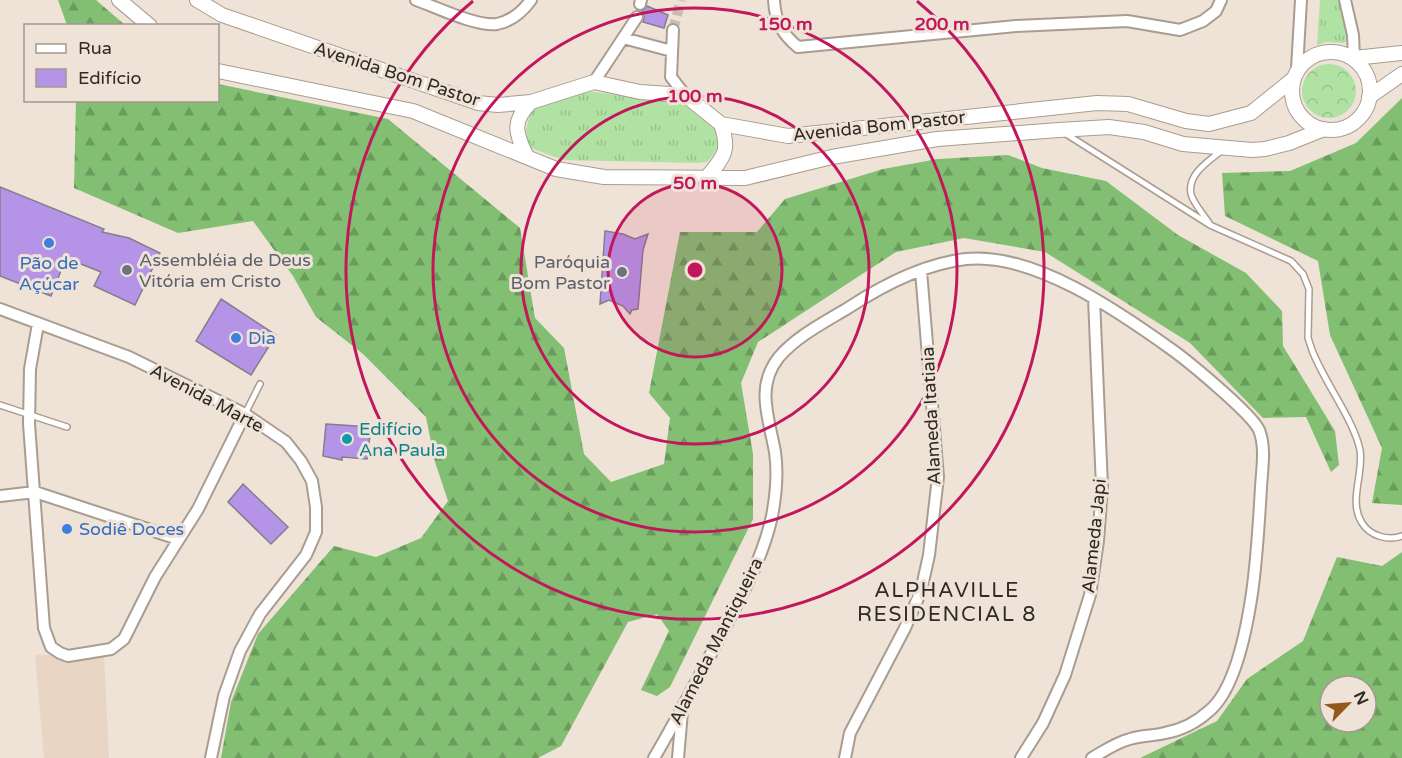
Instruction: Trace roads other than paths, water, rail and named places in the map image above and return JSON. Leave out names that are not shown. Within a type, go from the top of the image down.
[{"type":"street","points":[[118,0],[148,24]]},
{"type":"street","name":"Avenida Bom Pastor","points":[[197,0],[222,15],[478,103],[498,105],[531,102],[594,82],[640,92],[685,95],[721,124],[788,136],[1097,103],[1128,104],[1186,121],[1209,124],[1251,113],[1295,75]]},
{"type":"street","points":[[416,0],[473,21],[497,24],[521,14],[531,0]]},
{"type":"street","points":[[774,0],[775,15],[782,31],[798,47],[1016,26],[1127,21],[1180,30],[1203,21],[1216,10],[1221,0]]},
{"type":"street","points":[[1295,75],[1305,59],[1316,53],[1341,52],[1353,58],[1363,68],[1369,80],[1367,107],[1359,118],[1348,126],[1335,130],[1310,124],[1300,116],[1291,93],[1295,75],[1301,0]]},
{"type":"street","points":[[1345,0],[1353,35],[1353,58]]},
{"type":"street","points":[[594,82],[637,17]]},
{"type":"street","points":[[673,30],[671,77],[685,95]]},
{"type":"street","points":[[623,38],[672,51]]},
{"type":"street","points":[[1353,58],[1402,52]]},
{"type":"street","name":"Avenida Bom Pastor","points":[[219,71],[413,111],[556,169],[604,177],[745,178],[832,157],[937,139],[1059,130],[1109,127],[1144,132],[1183,144],[1265,149],[1289,143],[1324,129]]},
{"type":"street","points":[[1369,97],[1402,74]]},
{"type":"street","points":[[526,156],[517,138],[517,122],[522,111],[531,102]]},
{"type":"street","points":[[707,177],[722,160],[726,148],[726,138],[721,124]]},
{"type":"street","name":"Alameda Mantiqueira","points":[[654,758],[762,553],[777,483],[776,454],[764,393],[768,377],[776,361],[789,346],[890,282],[945,263],[968,259],[1005,262],[1046,273],[1131,320],[1188,362],[1258,427],[1263,445],[1258,556],[1247,630],[1228,686],[1212,709],[1191,724],[1167,733],[1130,738],[1092,758]]},
{"type":"street","name":"Alameda Itatiaia","points":[[845,758],[850,734],[905,628],[921,591],[929,555],[938,477],[921,271]]},
{"type":"street","name":"Alameda Japi","points":[[1021,758],[1043,723],[1065,675],[1090,595],[1098,541],[1102,487],[1094,299]]},
{"type":"street","name":"Avenida Marte","points":[[0,309],[129,357],[245,414],[286,442],[301,461],[312,482],[316,507],[316,532],[306,555],[260,614],[240,651],[224,696],[211,758]]},
{"type":"street","points":[[38,324],[30,369],[29,414],[34,492],[44,628],[46,639],[51,647],[60,653],[68,656],[111,650],[124,639],[156,577],[198,509],[245,414]]},
{"type":"street","points":[[0,496],[34,492],[178,539]]},
{"type":"street","points":[[678,758],[682,708]]},
{"type":"lane","points":[[1059,130],[1210,225],[1291,261],[1303,274],[1309,290],[1308,338],[1317,363],[1352,429],[1359,448],[1361,466],[1356,502],[1358,513],[1366,529],[1378,536],[1394,539],[1402,536]]},
{"type":"lane","points":[[1210,225],[1191,194],[1192,182],[1198,171],[1224,148]]},
{"type":"lane","points":[[245,414],[260,384]]},
{"type":"lane","points":[[0,405],[67,427]]},
{"type":"tunnel","points":[[673,30],[681,0]]},
{"type":"place","name":"Pão de Açúcar","points":[[49,243]]},
{"type":"place","name":"Assembléia de Deus Vitória em Cristo","points":[[127,270]]},
{"type":"place","name":"Paróquia Bom Pastor","points":[[622,272]]},
{"type":"place","name":"Dia","points":[[236,338]]},
{"type":"place","name":"Edifício Ana Paula","points":[[347,439]]},
{"type":"place","name":"Sodiê Doces","points":[[67,529]]},
{"type":"district","name":"ALPHAVILLE RESIDENCIAL 8","points":[[947,602]]}]
